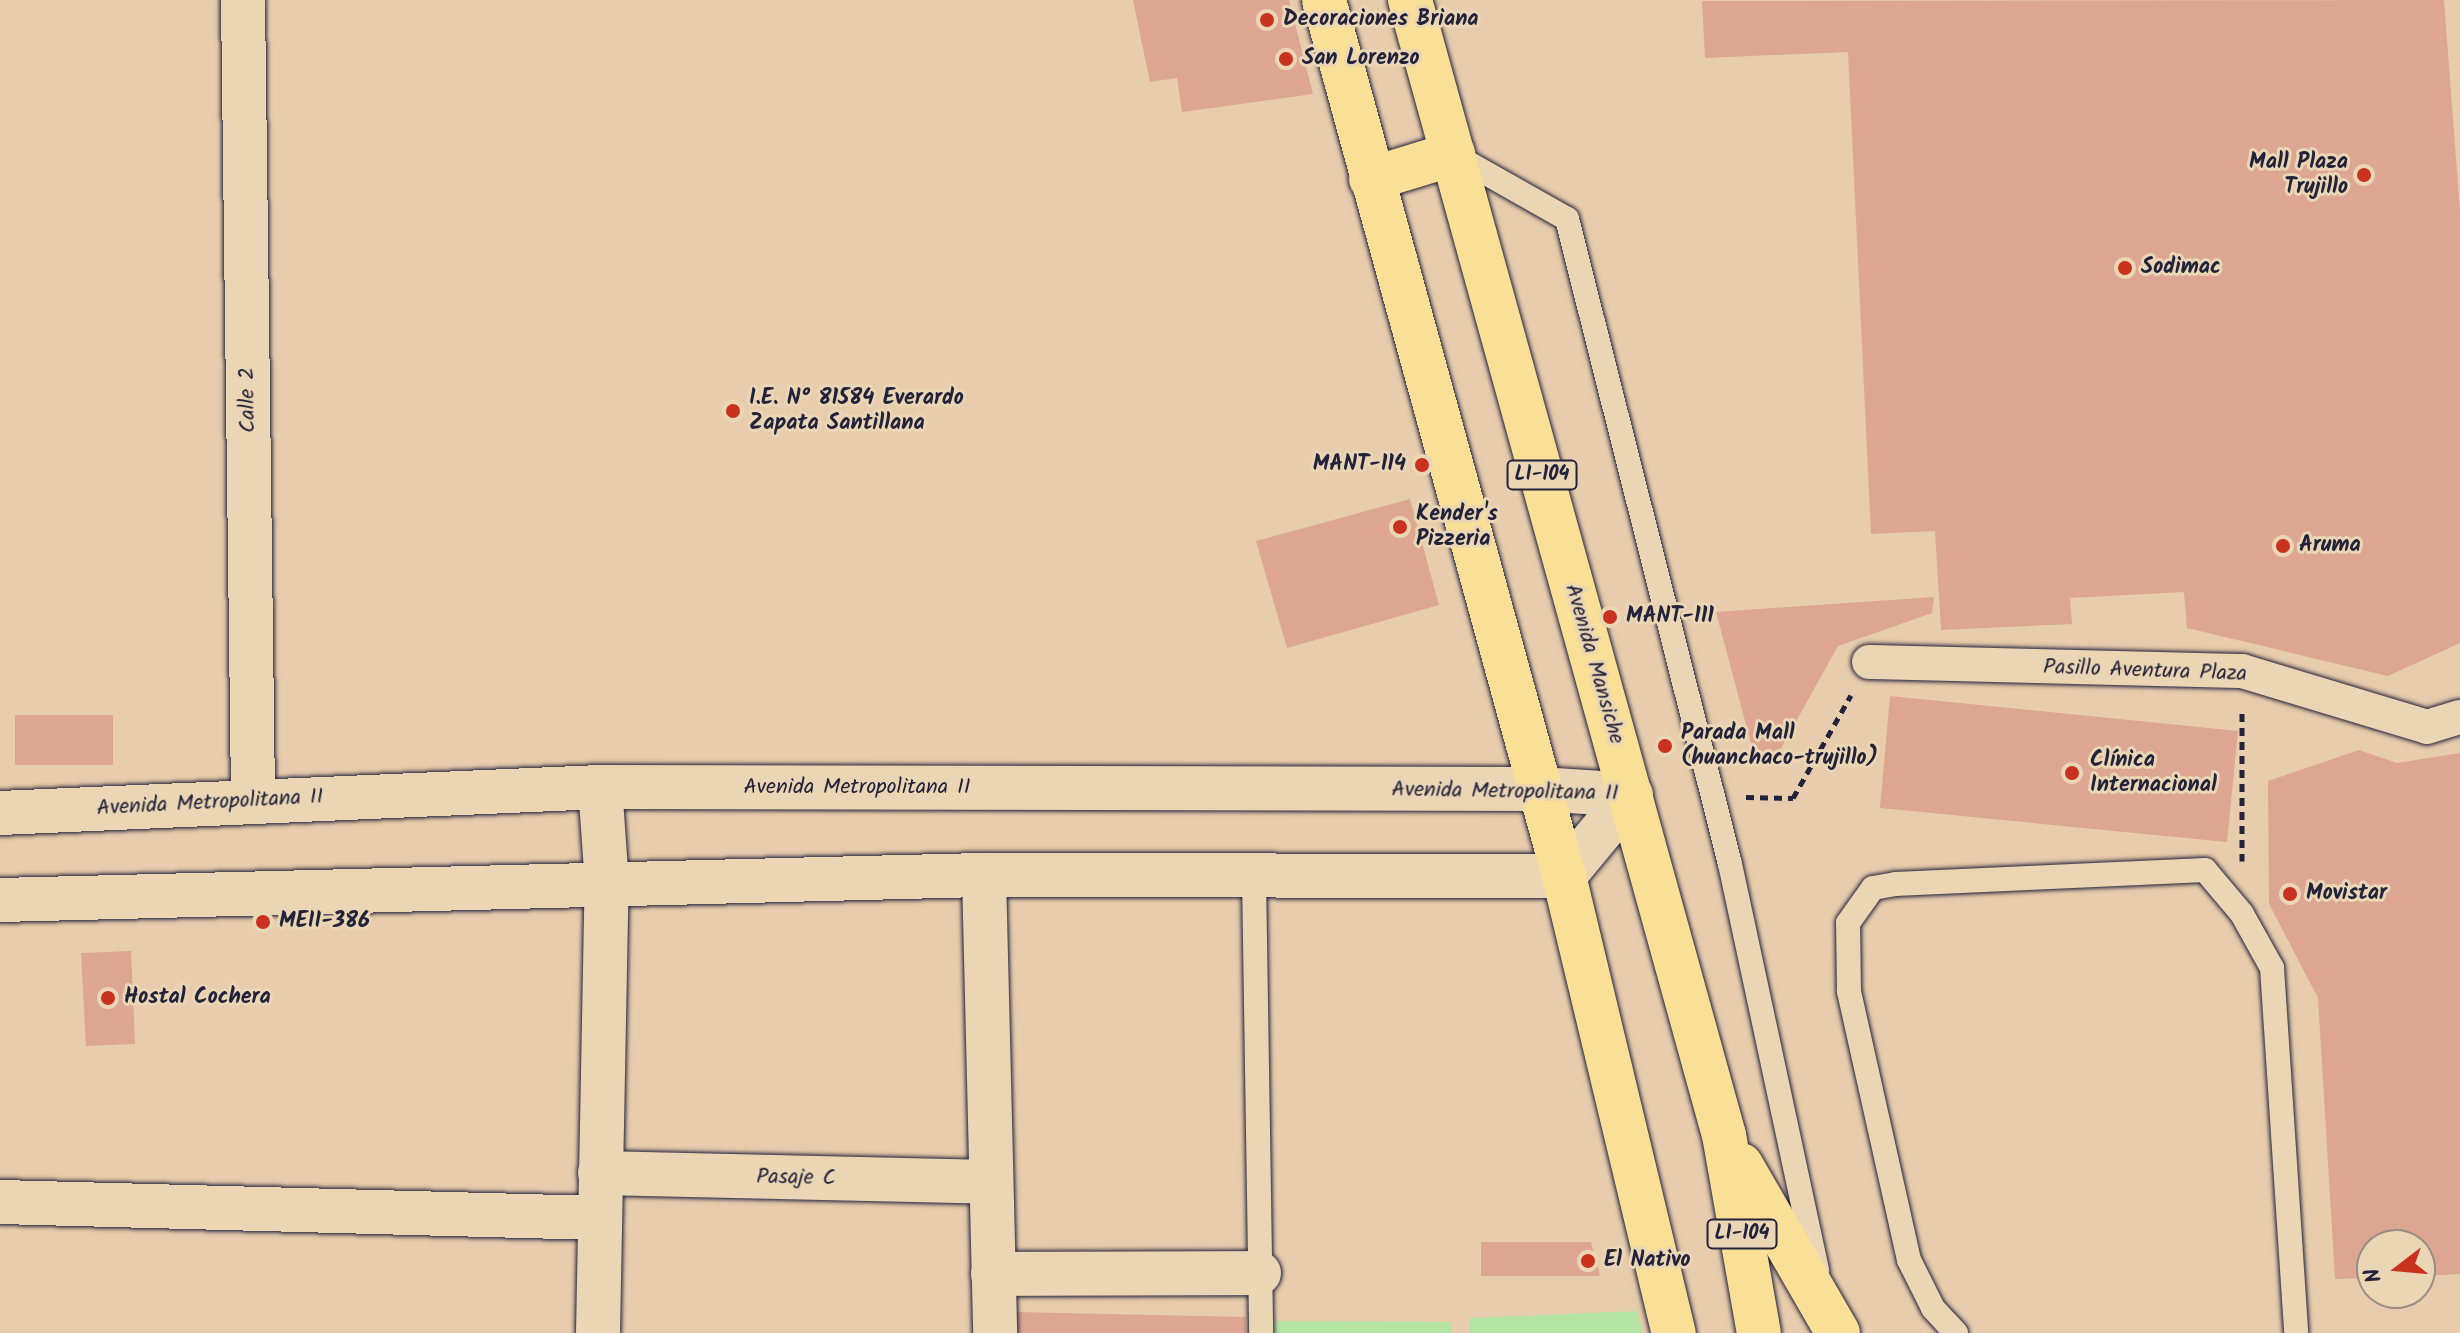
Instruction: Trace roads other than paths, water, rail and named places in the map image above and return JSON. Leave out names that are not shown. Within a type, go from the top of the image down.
[{"type":"highway","points":[[1324,0],[1564,876],[1664,1326]]},
{"type":"highway","name":"Avenida Mansiche","points":[[1410,0],[1724,1135],[1759,1333]]},
{"type":"highway","points":[[1371,179],[1453,154]]},
{"type":"highway","points":[[1724,1135],[1832,1324]]},
{"type":"main road","name":"Calle 2","points":[[243,0],[253,800]]},
{"type":"main road","name":"Avenida Metropolitana II","points":[[0,813],[600,787],[1539,789],[1631,795]]},
{"type":"main road","points":[[598,1333],[607,884],[600,787]]},
{"type":"main road","name":"Avenida Metropolitana II","points":[[1564,876],[1631,795]]},
{"type":"main road","points":[[984,875],[995,1333]]},
{"type":"main road","points":[[0,900],[984,875],[1564,876]]},
{"type":"main road","name":"Pasaje C","points":[[600,1173],[991,1182]]},
{"type":"main road","points":[[0,1202],[599,1218]]},
{"type":"main road","points":[[993,1274],[1259,1273]]},
{"type":"street","name":"Pasillo Aventura Plaza","points":[[1869,662],[2242,671],[2427,727],[2460,717]]},
{"type":"lane","points":[[1453,154],[1567,219],[1730,864],[1832,1324]]},
{"type":"lane","points":[[1956,1333],[1933,1308],[1909,1260],[1849,991],[1848,923],[1873,888],[1896,884],[2205,870],[2242,914],[2272,968],[2296,1333]]},
{"type":"lane","points":[[1254,876],[1261,1333]]},
{"type":"place","name":"Decoraciones Briana","points":[[1267,20]]},
{"type":"place","name":"San Lorenzo","points":[[1286,59]]},
{"type":"place","name":"Mall Plaza Trujillo","points":[[2364,175]]},
{"type":"place","name":"Sodimac","points":[[2125,268]]},
{"type":"place","name":"I.E. N° 81584 Everardo Zapata Santillana","points":[[733,411]]},
{"type":"place","name":"MANT-114","points":[[1422,465]]},
{"type":"place","name":"Kender's Pizzeria","points":[[1400,527]]},
{"type":"place","name":"Aruma","points":[[2283,546]]},
{"type":"place","name":"MANT-111","points":[[1610,617]]},
{"type":"place","name":"Parada Mall (huanchaco-trujillo)","points":[[1665,746]]},
{"type":"place","name":"Clínica Internacional","points":[[2072,773]]},
{"type":"place","name":"Movistar","points":[[2290,894]]},
{"type":"place","name":"MEII-386","points":[[263,922]]},
{"type":"place","name":"Hostal Cochera","points":[[108,998]]},
{"type":"place","name":"El Nativo","points":[[1588,1261]]}]
